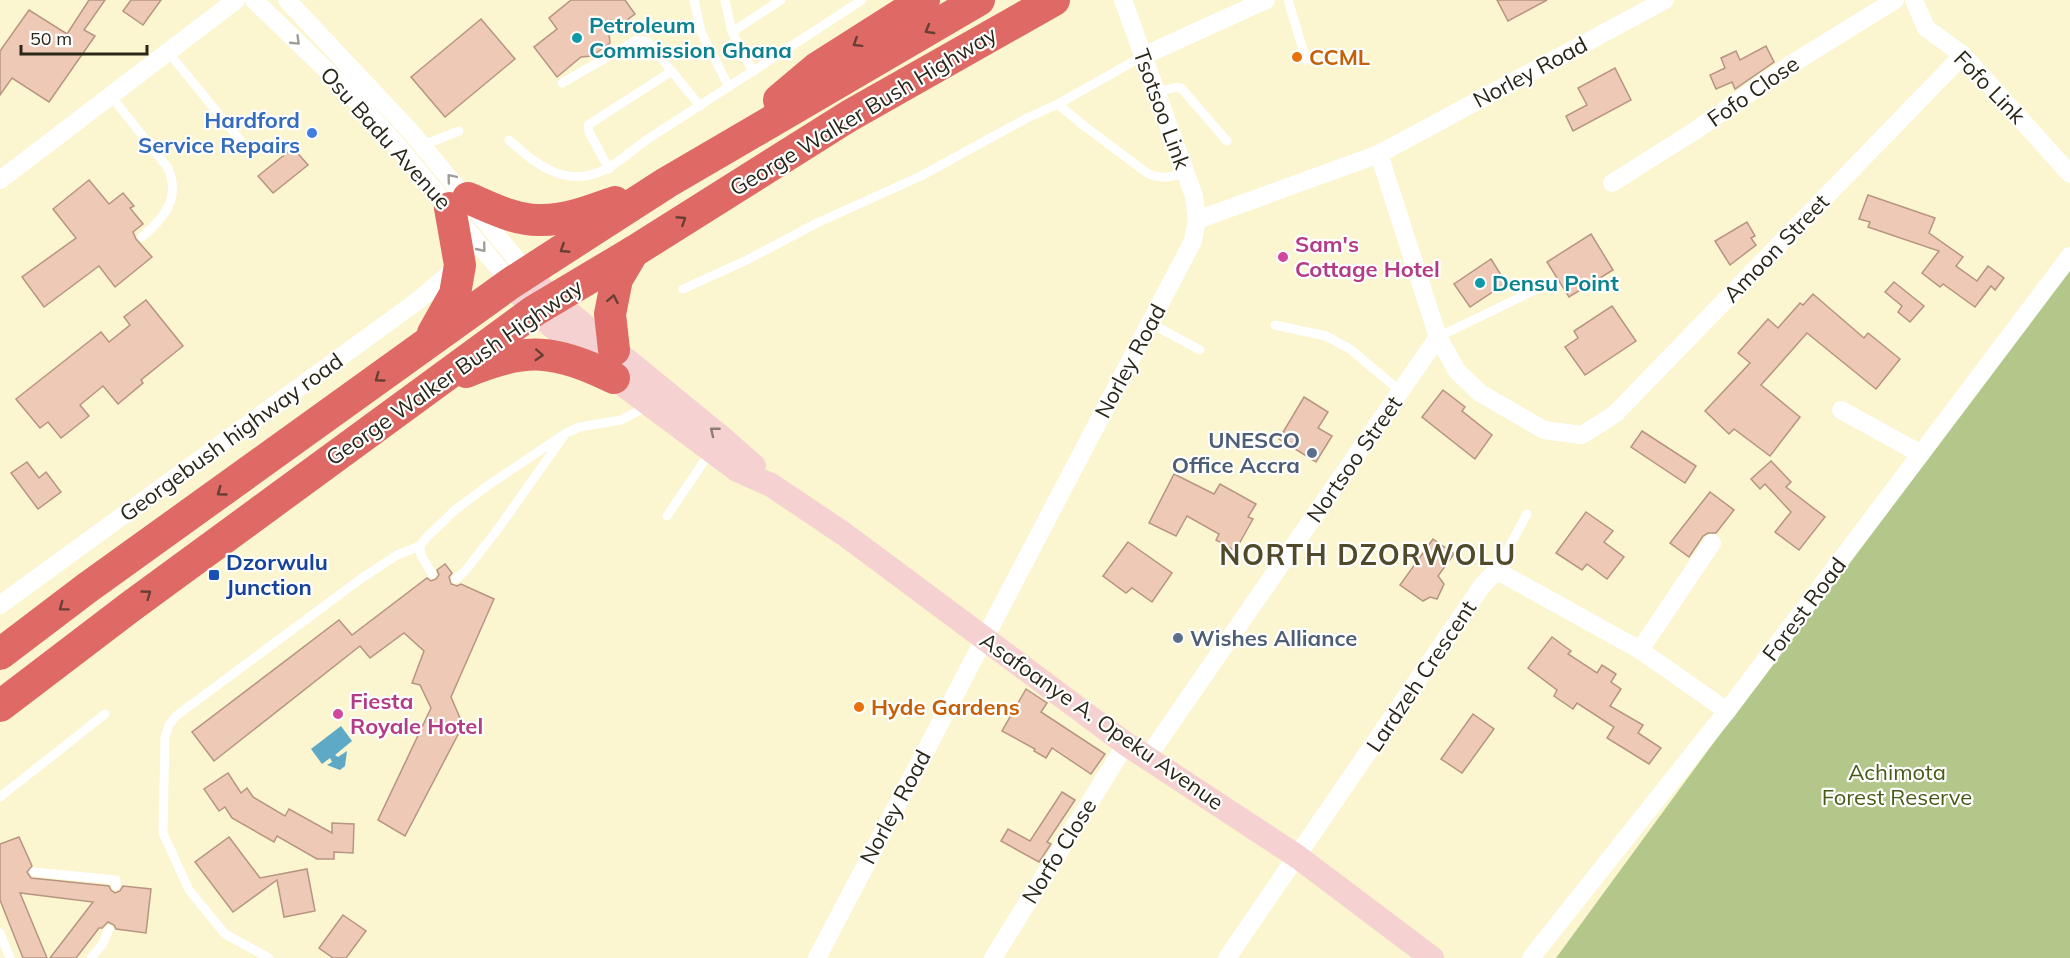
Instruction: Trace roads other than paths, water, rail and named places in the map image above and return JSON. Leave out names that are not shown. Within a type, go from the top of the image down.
[{"type":"highway","points":[[731,144],[817,68],[924,0]]},
{"type":"highway","name":"George Walker Bush Highway","points":[[0,654],[87,588],[519,278],[666,183],[979,0]]},
{"type":"highway","name":"George Walker Bush Highway","points":[[0,706],[344,448],[543,305],[633,252],[849,116],[1054,0]]},
{"type":"highway","points":[[426,344],[455,294],[460,265],[459,203],[538,220],[578,215],[666,183]]},
{"type":"highway","points":[[424,390],[494,360],[525,354],[559,356],[614,364],[610,314],[612,302],[617,279],[633,252]]},
{"type":"highway","points":[[0,719],[45,694],[244,549],[274,522],[344,448]]},
{"type":"main road","name":"Asafoanye A. Opeku Avenue","points":[[519,278],[543,305],[614,364],[730,444],[771,485]]},
{"type":"main road","name":"Asafoanye A. Opeku Avenue","points":[[614,364],[651,405],[737,470],[771,485],[844,534],[1126,744],[1298,857],[1432,958]]},
{"type":"street","points":[[0,180],[236,0]]},
{"type":"street","name":"Osu Badu Avenue","points":[[254,0],[459,203],[519,278]]},
{"type":"street","name":"Osu Badu Avenue","points":[[287,0],[423,145],[459,203]]},
{"type":"street","name":"Tsotsoo Link","points":[[1123,0],[1194,196],[1197,220]]},
{"type":"street","points":[[1143,56],[1266,0]]},
{"type":"street","name":"Norley Road","points":[[817,958],[1193,242],[1197,220],[1379,154],[1665,0]]},
{"type":"street","name":"Fofo Close","points":[[1612,183],[1694,132],[1790,64],[1895,0]]},
{"type":"street","name":"Fofo Link","points":[[1914,0],[1926,28],[1964,55],[2070,174]]},
{"type":"street","name":"Amoon Street","points":[[1438,337],[1457,371],[1480,393],[1544,430],[1582,435],[1616,414],[1964,55]]},
{"type":"street","points":[[1379,154],[1438,337]]},
{"type":"street","name":"Forest Road","points":[[1531,958],[1727,711],[2070,256]]},
{"type":"street","name":"Georgebush highway road","points":[[0,605],[416,302],[460,265]]},
{"type":"street","name":"Nortsoo Street","points":[[1147,758],[1438,337]]},
{"type":"street","points":[[1841,410],[1921,454]]},
{"type":"street","points":[[1640,650],[1712,543]]},
{"type":"street","points":[[1496,571],[1640,650],[1727,711]]},
{"type":"street","name":"Lardzeh Crescent","points":[[1227,958],[1482,586],[1496,571]]},
{"type":"street","name":"Norfo Close","points":[[993,958],[1126,744]]},
{"type":"lane","points":[[694,0],[701,32],[729,87]]},
{"type":"lane","points":[[725,0],[732,32],[753,72]]},
{"type":"lane","points":[[732,32],[781,0]]},
{"type":"lane","points":[[509,140],[532,160],[561,175],[584,177],[609,169],[648,139],[862,0]]},
{"type":"lane","points":[[1287,0],[1306,60]]},
{"type":"lane","points":[[562,83],[637,40],[648,42],[700,106]]},
{"type":"lane","points":[[168,52],[249,150]]},
{"type":"lane","points":[[683,289],[747,260],[817,223],[921,176],[1027,118],[1058,104],[1143,56]]},
{"type":"lane","points":[[609,169],[589,132],[588,125],[672,71]]},
{"type":"lane","points":[[1157,92],[1181,88],[1227,141]]},
{"type":"lane","points":[[111,96],[168,168],[172,177],[169,209],[142,237]]},
{"type":"lane","points":[[1058,104],[1147,173],[1158,178],[1185,173]]},
{"type":"lane","points":[[423,145],[459,131]]},
{"type":"lane","points":[[1438,337],[1533,291]]},
{"type":"lane","points":[[1150,323],[1200,350]]},
{"type":"lane","points":[[1275,326],[1326,336],[1350,349],[1401,391]]},
{"type":"lane","points":[[269,958],[225,934],[189,890],[163,833],[165,737],[176,717],[353,585],[397,555],[420,546],[455,510],[566,433],[580,426],[621,420],[651,405]]},
{"type":"lane","points":[[456,579],[498,529],[566,433]]},
{"type":"lane","points":[[668,516],[711,451]]},
{"type":"lane","points":[[1496,571],[1527,514]]},
{"type":"lane","points":[[420,546],[421,555],[432,574]]},
{"type":"lane","points":[[0,797],[105,714]]},
{"type":"lane","points":[[34,872],[116,880],[116,885]]},
{"type":"lane","points":[[91,958],[102,945],[109,929]]},
{"type":"lane","points":[[0,933],[10,958]]},
{"type":"water","points":[[341,726],[352,741],[335,755],[338,757],[347,751],[345,766],[340,770],[327,765],[332,762],[330,758],[322,764],[311,749]]},
{"type":"place","name":"Petroleum Commission Ghana","points":[[577,38]]},
{"type":"place","name":"CCML","points":[[1297,57]]},
{"type":"place","name":"Hardford Service Repairs","points":[[312,133]]},
{"type":"place","name":"Sam's Cottage Hotel","points":[[1283,257]]},
{"type":"place","name":"Densu Point","points":[[1480,283]]},
{"type":"place","name":"UNESCO Office Accra","points":[[1312,453]]},
{"type":"place","name":"Dzorwulu Junction","points":[[214,575]]},
{"type":"place","name":"Wishes Alliance","points":[[1178,638]]},
{"type":"place","name":"Hyde Gardens","points":[[859,707]]},
{"type":"place","name":"Fiesta Royale Hotel","points":[[338,714]]},
{"type":"district","name":"NORTH DZORWOLU","points":[[1368,555]]},
{"type":"park label","name":"Achimota Forest Reserve","points":[[1897,784]]}]
